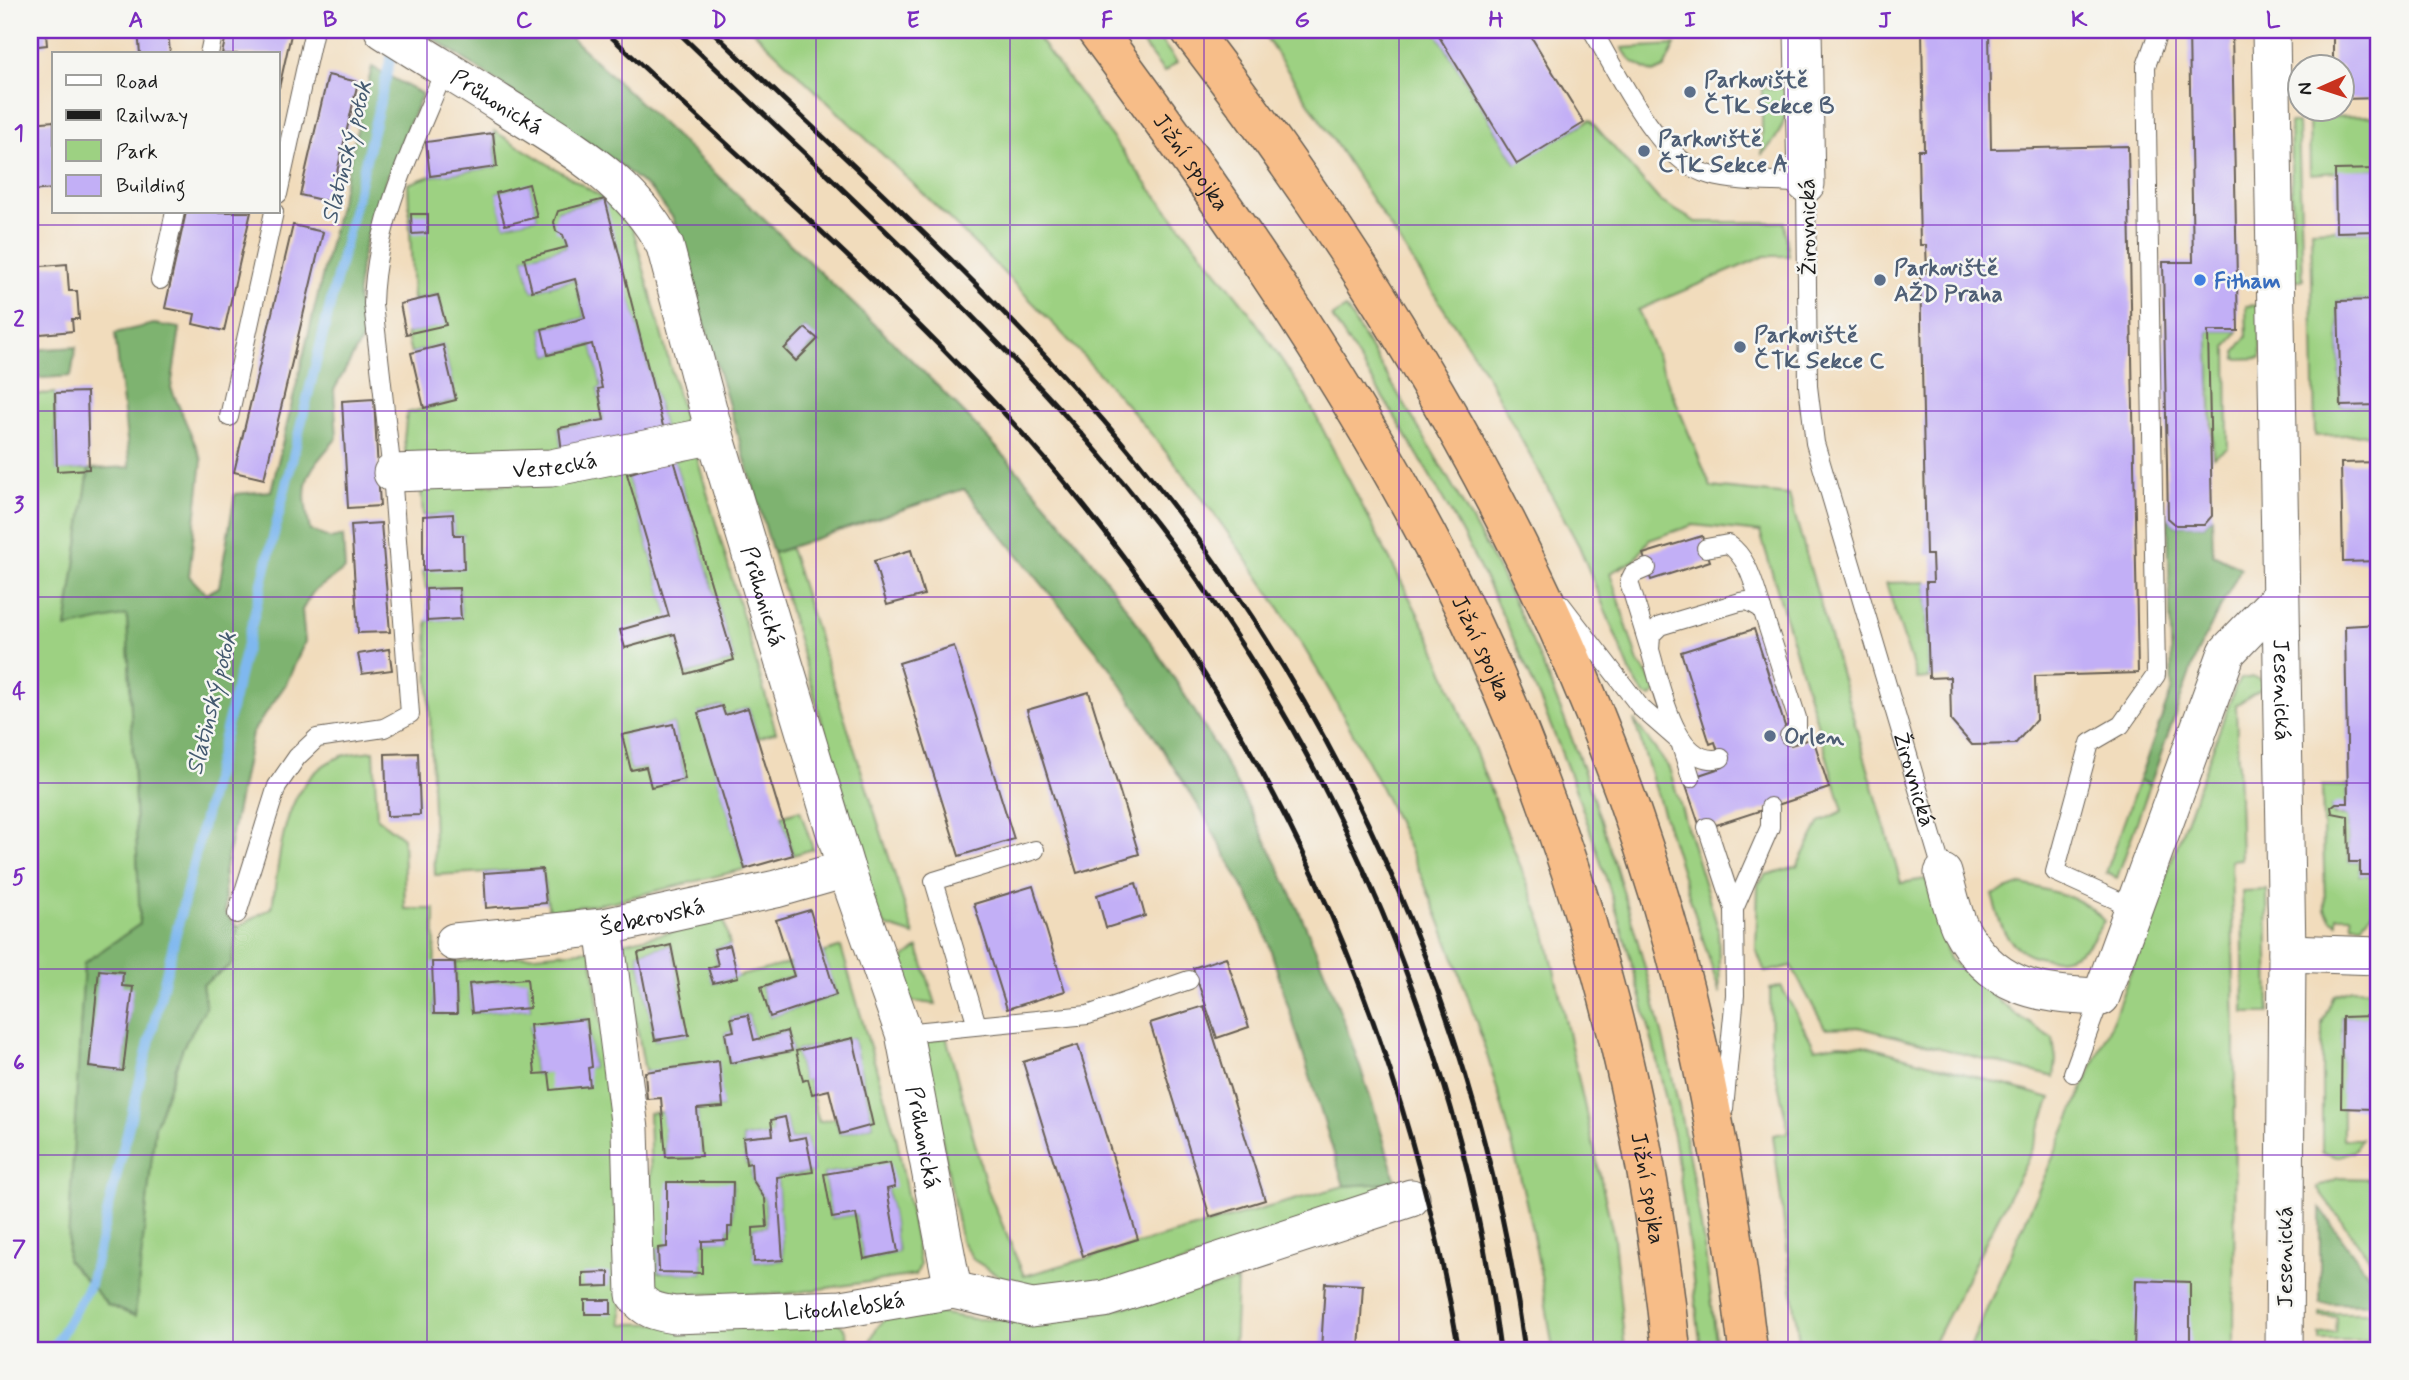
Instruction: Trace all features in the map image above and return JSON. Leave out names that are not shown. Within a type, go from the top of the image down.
[{"type":"highway","points":[[1081,30],[1138,86]]},
{"type":"highway","name":"Jižní spojka","points":[[1096,30],[1289,303],[1383,456],[1469,619],[1507,703],[1577,890],[1607,993],[1632,1098],[1652,1204],[1671,1350]]},
{"type":"highway","points":[[1190,30],[1350,257],[1421,369],[1525,558],[1579,676],[1643,846],[1676,958],[1721,1147],[1748,1350]]},
{"type":"street","name":"Průhonická","points":[[383,30],[585,158],[634,203],[657,230],[670,264],[715,435],[846,869],[904,1034],[953,1290]]},
{"type":"street","name":"Žirovnická","points":[[1803,30],[1806,184]]},
{"type":"street","name":"Jesenická","points":[[2271,30],[2278,599],[2287,953],[2284,1350]]},
{"type":"street","name":"Vestecká","points":[[392,473],[551,468],[715,435]]},
{"type":"street","points":[[2101,998],[2227,652],[2278,599]]},
{"type":"street","name":"Šeberovská","points":[[454,942],[604,927],[776,889],[846,869]]},
{"type":"street","name":"Žirovnická","points":[[1943,873],[1959,925],[1990,968],[2020,987],[2057,996],[2101,998]]},
{"type":"street","name":"Litochlebská","points":[[604,927],[630,1129],[635,1295],[642,1305],[674,1315],[842,1309],[953,1290],[1032,1308],[1104,1299],[1411,1198]]},
{"type":"street","points":[[2287,953],[2379,956]]},
{"type":"lane","points":[[209,52],[214,30]]},
{"type":"lane","points":[[280,185],[314,30]]},
{"type":"lane","points":[[1591,30],[1662,142],[1679,160],[1712,176],[1806,184]]},
{"type":"lane","points":[[2134,908],[2054,872],[2090,743],[2121,725],[2156,675],[2146,66],[2159,30]]},
{"type":"lane","points":[[237,914],[277,786],[298,757],[317,738],[384,728],[410,714],[392,473],[373,304],[376,262],[431,60]]},
{"type":"lane","name":"Žirovnická","points":[[1806,184],[1808,386],[1815,443],[1943,873]]},
{"type":"lane","points":[[160,280],[175,214]]},
{"type":"lane","points":[[229,417],[274,214]]},
{"type":"lane","points":[[1706,548],[1728,544],[1738,551],[1748,568],[1797,718],[1797,729],[1789,736]]},
{"type":"lane","points":[[1525,558],[1641,708],[1701,758],[1721,758]]},
{"type":"lane","points":[[1647,568],[1633,574],[1629,582],[1691,778]]},
{"type":"lane","points":[[1650,650],[1651,635],[1660,626],[1740,601],[1755,603],[1762,609]]},
{"type":"lane","points":[[1734,909],[1770,827],[1770,807]]},
{"type":"lane","points":[[1707,827],[1734,909],[1735,995],[1721,1147]]},
{"type":"lane","points":[[977,1025],[934,881],[1035,850]]},
{"type":"lane","points":[[904,1034],[1088,1015],[1189,980]]},
{"type":"lane","points":[[2073,1073],[2101,998]]},
{"type":"green space","points":[[421,30],[563,30],[906,354],[1033,488],[1120,598],[1172,675],[1219,753],[1263,835],[1302,918],[1337,1003],[1368,1090],[1395,1179],[1388,1183],[1344,1186],[1262,922],[1204,815],[1110,667],[964,489],[773,553],[673,218],[653,192],[612,159]],"holes":[[[805,328],[817,340],[796,361],[784,349]]]},
{"type":"green space","points":[[752,30],[1032,30],[1152,191],[1248,310],[1304,393],[1433,643],[1545,929],[1614,1238],[1625,1350],[1553,1350],[1532,1229],[1503,1111],[1467,994],[1423,881],[1372,770],[1313,663],[1247,560],[1174,462],[1076,348],[916,186]]},
{"type":"green space","points":[[1132,30],[1153,30],[1177,62],[1164,72]]},
{"type":"green space","points":[[1261,30],[1435,30],[1516,163],[1590,120],[1660,201],[1696,222],[1784,222],[1789,256],[1765,256],[1638,310],[1711,487],[1789,495],[1901,883],[1926,879],[1949,959],[2011,1011],[2053,1039],[2056,1060],[2054,1077],[1858,1027],[1825,1028],[1791,966],[1765,972],[1756,949],[1758,884],[1766,875],[1797,866],[1820,822],[1843,811],[1760,532],[1693,525],[1649,540],[1635,560],[1610,573],[1638,662],[1657,692],[1651,697],[1644,695],[1632,676],[1579,546],[1482,367]]},
{"type":"green space","points":[[1675,45],[1664,68],[1653,73],[1631,61],[1622,48]]},
{"type":"green space","points":[[372,67],[422,94],[390,169],[363,253],[358,304],[364,336],[334,390],[337,438],[311,470],[305,489],[310,530],[331,539],[343,536],[345,569],[313,592],[302,610],[305,642],[286,684],[252,733],[224,874],[225,914],[238,927],[231,965],[202,985],[206,1007],[183,1047],[155,1127],[135,1316],[108,1305],[67,1260],[84,963],[140,924],[127,615],[66,628],[89,469],[130,467],[115,333],[154,324],[180,328],[171,388],[202,460],[189,576],[206,594],[219,587],[235,494],[271,491]],"holes":[[[132,988],[123,1071],[89,1067]]]},
{"type":"green space","points":[[1762,88],[1787,88],[1787,98],[1783,124],[1762,154]]},
{"type":"green space","points":[[2356,116],[2379,116],[2379,169],[2310,174],[2309,122],[2356,122]]},
{"type":"green space","points":[[2290,123],[2298,123],[2303,280],[2294,280]]},
{"type":"green space","points":[[494,131],[605,199],[633,229],[686,425],[664,430],[604,199],[558,211],[567,247],[524,258],[532,291],[575,279],[585,318],[542,329],[548,355],[592,344],[602,388],[598,389],[604,420],[559,428],[562,452],[407,463],[404,439],[407,413],[456,400],[443,345],[411,353],[406,334],[445,324],[438,295],[413,300],[408,184],[430,176],[497,167]],"holes":[[[529,185],[537,217],[505,225],[497,193]]]},
{"type":"green space","points":[[2336,229],[2337,232],[2379,231],[2379,300],[2338,301],[2341,406],[2379,405],[2379,434],[2315,436],[2311,230]]},
{"type":"green space","points":[[2260,305],[2261,358],[2236,359],[2235,352],[2247,336],[2246,306]]},
{"type":"green space","points":[[1346,308],[1433,452],[1494,562],[1547,676],[1591,792],[1645,966],[1672,1074],[1703,1238],[1717,1350],[1701,1350],[1671,1123],[1628,951],[1584,813],[1531,678],[1469,547],[1420,459],[1332,317]]},
{"type":"green space","points":[[2208,331],[2238,331],[2227,347],[2228,448],[2213,457]]},
{"type":"green space","points":[[76,347],[71,376],[30,379],[30,350]]},
{"type":"green space","points":[[55,393],[57,470],[89,469],[66,627],[127,614],[140,924],[84,963],[68,1260],[108,1305],[135,1316],[155,1127],[183,1047],[206,1007],[202,985],[231,965],[238,927],[272,907],[282,841],[295,799],[307,781],[322,767],[342,756],[374,751],[377,818],[403,838],[405,909],[435,909],[434,1014],[457,1013],[455,962],[591,950],[613,1116],[622,1324],[837,1322],[846,1331],[848,1350],[30,1350],[30,395]],"holes":[[[527,980],[530,1008],[472,1013],[470,984]],[[587,1019],[592,1067],[535,1074],[530,1026]]]},
{"type":"green space","points":[[696,454],[776,732],[758,738],[748,708],[725,715],[722,706],[699,713],[745,869],[611,902],[549,911],[542,869],[435,875],[427,621],[461,618],[459,588],[426,589],[423,571],[463,535],[454,535],[452,514],[423,516],[421,488],[549,482],[627,474],[669,616],[626,648],[674,634],[687,674],[734,660],[674,460]],"holes":[[[673,724],[685,779],[651,787],[646,767],[631,770],[623,735]]]},
{"type":"green space","points":[[2212,516],[2213,554],[2241,568],[2197,653],[2150,785],[2139,780],[2172,689],[2168,518],[2176,525],[2204,525]]},
{"type":"green space","points":[[790,548],[914,935],[886,926],[878,915],[773,553]]},
{"type":"green space","points":[[1926,582],[1929,678],[1917,679],[1886,583]]},
{"type":"green space","points":[[2254,677],[2265,681],[2264,687],[2236,705],[2241,859],[2231,860],[2235,1034],[2234,1350],[1969,1350],[2114,1017],[2235,688],[2241,679]]},
{"type":"green space","points":[[1634,720],[1669,768],[1718,928],[1720,994]]},
{"type":"green space","points":[[2139,780],[2150,785],[2117,878],[2106,873]]},
{"type":"green space","points":[[2322,786],[2347,786],[2348,803],[2331,807],[2334,816],[2348,816],[2349,862],[2360,862],[2360,875],[2379,875],[2379,904],[2363,924],[2352,924],[2351,916],[2337,916],[2337,923],[2331,920],[2325,909]]},
{"type":"green space","points":[[800,810],[813,849],[793,855],[781,816]]},
{"type":"green space","points":[[2022,884],[2077,900],[2104,921],[2089,944],[2069,957],[2046,959],[2024,952],[2004,932],[1992,895]]},
{"type":"green space","points":[[2267,890],[2269,1013],[2244,1013],[2242,891]]},
{"type":"green space","points":[[724,920],[730,945],[714,949],[718,965],[709,968],[713,983],[790,963],[794,976],[761,987],[770,1017],[836,995],[823,953],[841,947],[897,1140],[920,1265],[916,1275],[786,1294],[663,1294],[654,1285],[649,1113],[663,1112],[666,1157],[700,1155],[697,1109],[722,1107],[718,1062],[645,1072],[622,943]],"holes":[[[671,945],[688,1035],[655,1040],[638,953]],[[748,1015],[754,1040],[787,1031],[792,1051],[759,1060],[758,1057],[730,1063],[725,1033],[734,1031],[731,1018]],[[853,1038],[873,1125],[840,1134],[836,1118],[819,1122],[808,1079],[803,1080],[796,1051]],[[785,1118],[790,1140],[806,1137],[813,1172],[777,1177],[783,1260],[755,1262],[753,1228],[767,1227],[765,1199],[752,1179],[751,1163],[746,1164],[743,1138],[773,1135],[771,1120]],[[869,1166],[887,1189],[898,1252],[864,1259],[856,1214],[832,1218],[824,1174]],[[733,1182],[732,1227],[728,1227],[728,1239],[702,1241],[702,1273],[659,1272],[658,1248],[667,1247]]]},
{"type":"green space","points":[[918,948],[936,1004],[908,1001],[898,968],[905,957]]},
{"type":"green space","points":[[1781,986],[1815,1048],[1839,1044],[1863,1045],[2051,1098],[2027,1161],[1930,1350],[1800,1350],[1773,1135],[1789,1132],[1771,1053],[1770,989]]},
{"type":"green space","points":[[2352,989],[2379,990],[2379,1017],[2342,1017],[2343,1139],[2361,1139],[2353,1152],[2337,1157],[2322,1152],[2322,1023],[2334,995]]},
{"type":"green space","points":[[946,1036],[987,1188],[1024,1276],[1344,1186],[1388,1183],[1387,1194],[1109,1288],[1025,1292],[974,1260],[961,1240],[924,1043]]},
{"type":"green space","points":[[2338,1178],[2379,1179],[2379,1271],[2317,1188]]},
{"type":"green space","points":[[2320,1208],[2379,1289],[2379,1304],[2320,1303]]},
{"type":"green space","points":[[1237,1281],[1234,1350],[866,1350],[876,1329],[887,1317],[938,1313],[974,1319],[1067,1320]]},
{"type":"green space","points":[[2320,1313],[2379,1313],[2379,1341],[2320,1341],[2320,1334],[2336,1333],[2337,1317],[2320,1316]]},
{"type":"building","points":[[30,30],[52,30],[52,33],[46,34],[47,45],[30,47]]},
{"type":"building","points":[[138,30],[168,30],[170,52],[140,52]]},
{"type":"building","points":[[227,30],[292,30],[280,84],[280,52],[222,52]]},
{"type":"building","points":[[1435,30],[1527,30],[1584,123],[1517,164]]},
{"type":"building","points":[[1922,30],[1989,30],[1991,149],[2128,146],[2138,673],[2035,676],[2036,720],[2015,744],[1972,745],[1951,721],[1950,677],[1929,678],[1926,582],[1933,582],[1932,555],[1926,555],[1920,273],[1927,273],[1926,245],[1920,245],[1918,150],[1924,150]]},
{"type":"building","name":"Fitham","points":[[2189,30],[2232,30],[2238,331],[2208,331],[2212,516],[2204,525],[2176,525],[2168,518],[2163,262],[2193,262]]},
{"type":"building","points":[[2333,30],[2379,30],[2379,98],[2356,99],[2356,52],[2333,52]]},
{"type":"building","points":[[328,75],[358,82],[330,202],[300,195]]},
{"type":"building","points":[[52,121],[52,189],[30,191],[30,123]]},
{"type":"building","points":[[493,133],[497,167],[430,176],[426,142]]},
{"type":"building","points":[[2379,169],[2379,231],[2336,232],[2335,170]]},
{"type":"building","points":[[529,184],[537,217],[505,225],[496,193]]},
{"type":"building","points":[[605,199],[664,430],[562,452],[559,428],[604,420],[598,389],[602,388],[592,344],[548,355],[542,329],[585,318],[575,279],[532,291],[524,258],[567,247],[563,235],[556,231],[554,222],[558,211]]},
{"type":"building","points":[[186,214],[251,214],[224,331],[193,324],[195,314],[165,308]]},
{"type":"building","points":[[411,214],[428,214],[428,233],[412,234]]},
{"type":"building","points":[[293,225],[323,232],[264,479],[234,472]]},
{"type":"building","points":[[67,264],[69,291],[77,291],[79,319],[72,319],[73,331],[30,335],[30,267]]},
{"type":"building","points":[[438,295],[446,325],[406,334],[400,304]]},
{"type":"building","points":[[2379,300],[2379,405],[2341,406],[2338,301]]},
{"type":"building","points":[[805,328],[818,339],[796,361],[784,349]]},
{"type":"building","points":[[443,345],[456,400],[424,408],[411,353]]},
{"type":"building","points":[[87,392],[89,469],[57,471],[55,393]]},
{"type":"building","points":[[374,399],[380,506],[348,508],[342,401]]},
{"type":"building","points":[[674,460],[734,660],[686,674],[675,634],[625,648],[620,630],[669,616],[627,474]]},
{"type":"building","points":[[2379,462],[2379,561],[2343,562],[2341,463]]},
{"type":"building","points":[[453,514],[454,535],[463,535],[464,569],[423,571],[423,516]]},
{"type":"building","points":[[381,523],[390,632],[358,633],[351,525]]},
{"type":"building","points":[[1702,536],[1710,561],[1651,580],[1643,554]]},
{"type":"building","points":[[911,550],[924,595],[887,605],[874,561]]},
{"type":"building","points":[[459,588],[461,619],[427,621],[426,589]]},
{"type":"building","points":[[2379,624],[2379,875],[2360,875],[2360,862],[2349,862],[2348,816],[2332,813],[2331,807],[2336,803],[2348,803],[2345,626]]},
{"type":"building","points":[[1754,629],[1791,745],[1813,738],[1829,788],[1701,830],[1684,780],[1723,767],[1715,742],[1710,744],[1681,652]]},
{"type":"building","points":[[954,646],[1014,839],[959,856],[899,663]]},
{"type":"building","points":[[389,649],[392,670],[362,674],[358,654]]},
{"type":"building","points":[[1089,692],[1139,854],[1077,873],[1027,710]]},
{"type":"building","points":[[722,706],[725,715],[748,708],[793,855],[745,869],[698,713]]},
{"type":"building","points":[[673,724],[685,779],[651,787],[646,767],[631,770],[622,735]]},
{"type":"building","points":[[418,753],[420,815],[387,816],[385,754]]},
{"type":"building","points":[[542,869],[546,903],[486,908],[484,873]]},
{"type":"building","points":[[1136,883],[1145,916],[1106,928],[1097,895]]},
{"type":"building","points":[[1033,886],[1065,991],[1007,1009],[974,904]]},
{"type":"building","points":[[810,910],[836,995],[770,1017],[761,987],[794,976],[776,920]]},
{"type":"building","points":[[671,945],[689,1035],[655,1040],[638,953]]},
{"type":"building","points":[[730,945],[738,977],[713,983],[708,968],[718,965],[714,949]]},
{"type":"building","points":[[1226,957],[1249,1027],[1217,1038],[1193,968]]},
{"type":"building","points":[[432,962],[455,962],[457,1014],[434,1014]]},
{"type":"building","points":[[99,970],[123,972],[122,986],[133,987],[123,1071],[89,1067]]},
{"type":"building","points":[[527,979],[530,1008],[472,1013],[469,984]]},
{"type":"building","points":[[1204,1006],[1265,1200],[1210,1217],[1150,1023]]},
{"type":"building","points":[[748,1015],[754,1040],[787,1031],[792,1051],[730,1063],[725,1033],[734,1031],[731,1018]]},
{"type":"building","points":[[2372,1016],[2371,1021],[2379,1021],[2379,1103],[2372,1103],[2373,1109],[2341,1108],[2342,1017]]},
{"type":"building","points":[[587,1019],[592,1067],[588,1068],[590,1086],[551,1090],[549,1073],[535,1074],[530,1025]]},
{"type":"building","points":[[853,1038],[873,1125],[840,1134],[829,1090],[812,1094],[808,1079],[803,1081],[796,1051]]},
{"type":"building","points":[[1078,1045],[1138,1239],[1083,1256],[1023,1062]]},
{"type":"building","points":[[719,1061],[723,1107],[697,1109],[701,1156],[666,1157],[661,1098],[647,1099],[645,1072]]},
{"type":"building","points":[[785,1117],[790,1140],[806,1137],[813,1172],[777,1177],[783,1260],[754,1262],[753,1228],[767,1227],[765,1199],[752,1179],[751,1163],[746,1164],[743,1138],[773,1135],[771,1120]]},
{"type":"building","points":[[890,1163],[895,1187],[887,1189],[898,1252],[864,1259],[856,1214],[832,1218],[824,1174]]},
{"type":"building","points":[[667,1182],[733,1182],[732,1227],[728,1227],[728,1240],[702,1241],[702,1273],[659,1272],[658,1248],[667,1247]]},
{"type":"building","points":[[609,1272],[609,1286],[583,1287],[583,1273]]},
{"type":"building","points":[[2136,1280],[2190,1282],[2190,1350],[2134,1350]]},
{"type":"building","points":[[1325,1283],[1363,1285],[1359,1350],[1321,1350]]},
{"type":"building","points":[[585,1300],[611,1300],[611,1314],[585,1314]]},
{"type":"waterway","name":"Slatinský potok","points":[[52,1350],[90,1284],[391,57]]},
{"type":"railway","points":[[604,30],[886,293],[994,403],[1045,459],[1124,558],[1196,660],[1259,766],[1314,876],[1361,989],[1401,1106],[1434,1226],[1459,1350]]},
{"type":"railway","points":[[676,30],[946,290],[1050,399],[1100,455],[1177,551],[1247,654],[1310,761],[1365,873],[1412,989],[1451,1108],[1480,1228],[1500,1350]]},
{"type":"railway","points":[[711,30],[939,248],[1050,361],[1103,420],[1153,480],[1224,576],[1289,677],[1347,781],[1398,890],[1441,1002],[1477,1116],[1505,1232],[1525,1350]]},
{"type":"place","name":"Parkoviště ČTK Sekce B","points":[[1690,92]]},
{"type":"place","name":"Parkoviště ČTK Sekce A","points":[[1644,151]]},
{"type":"place","name":"Parkoviště AŽD Praha","points":[[1880,280]]},
{"type":"place","name":"Fitham","points":[[2200,280]]},
{"type":"place","name":"Parkoviště ČTK Sekce C","points":[[1740,347]]},
{"type":"place","name":"Orlen","points":[[1770,736]]}]
